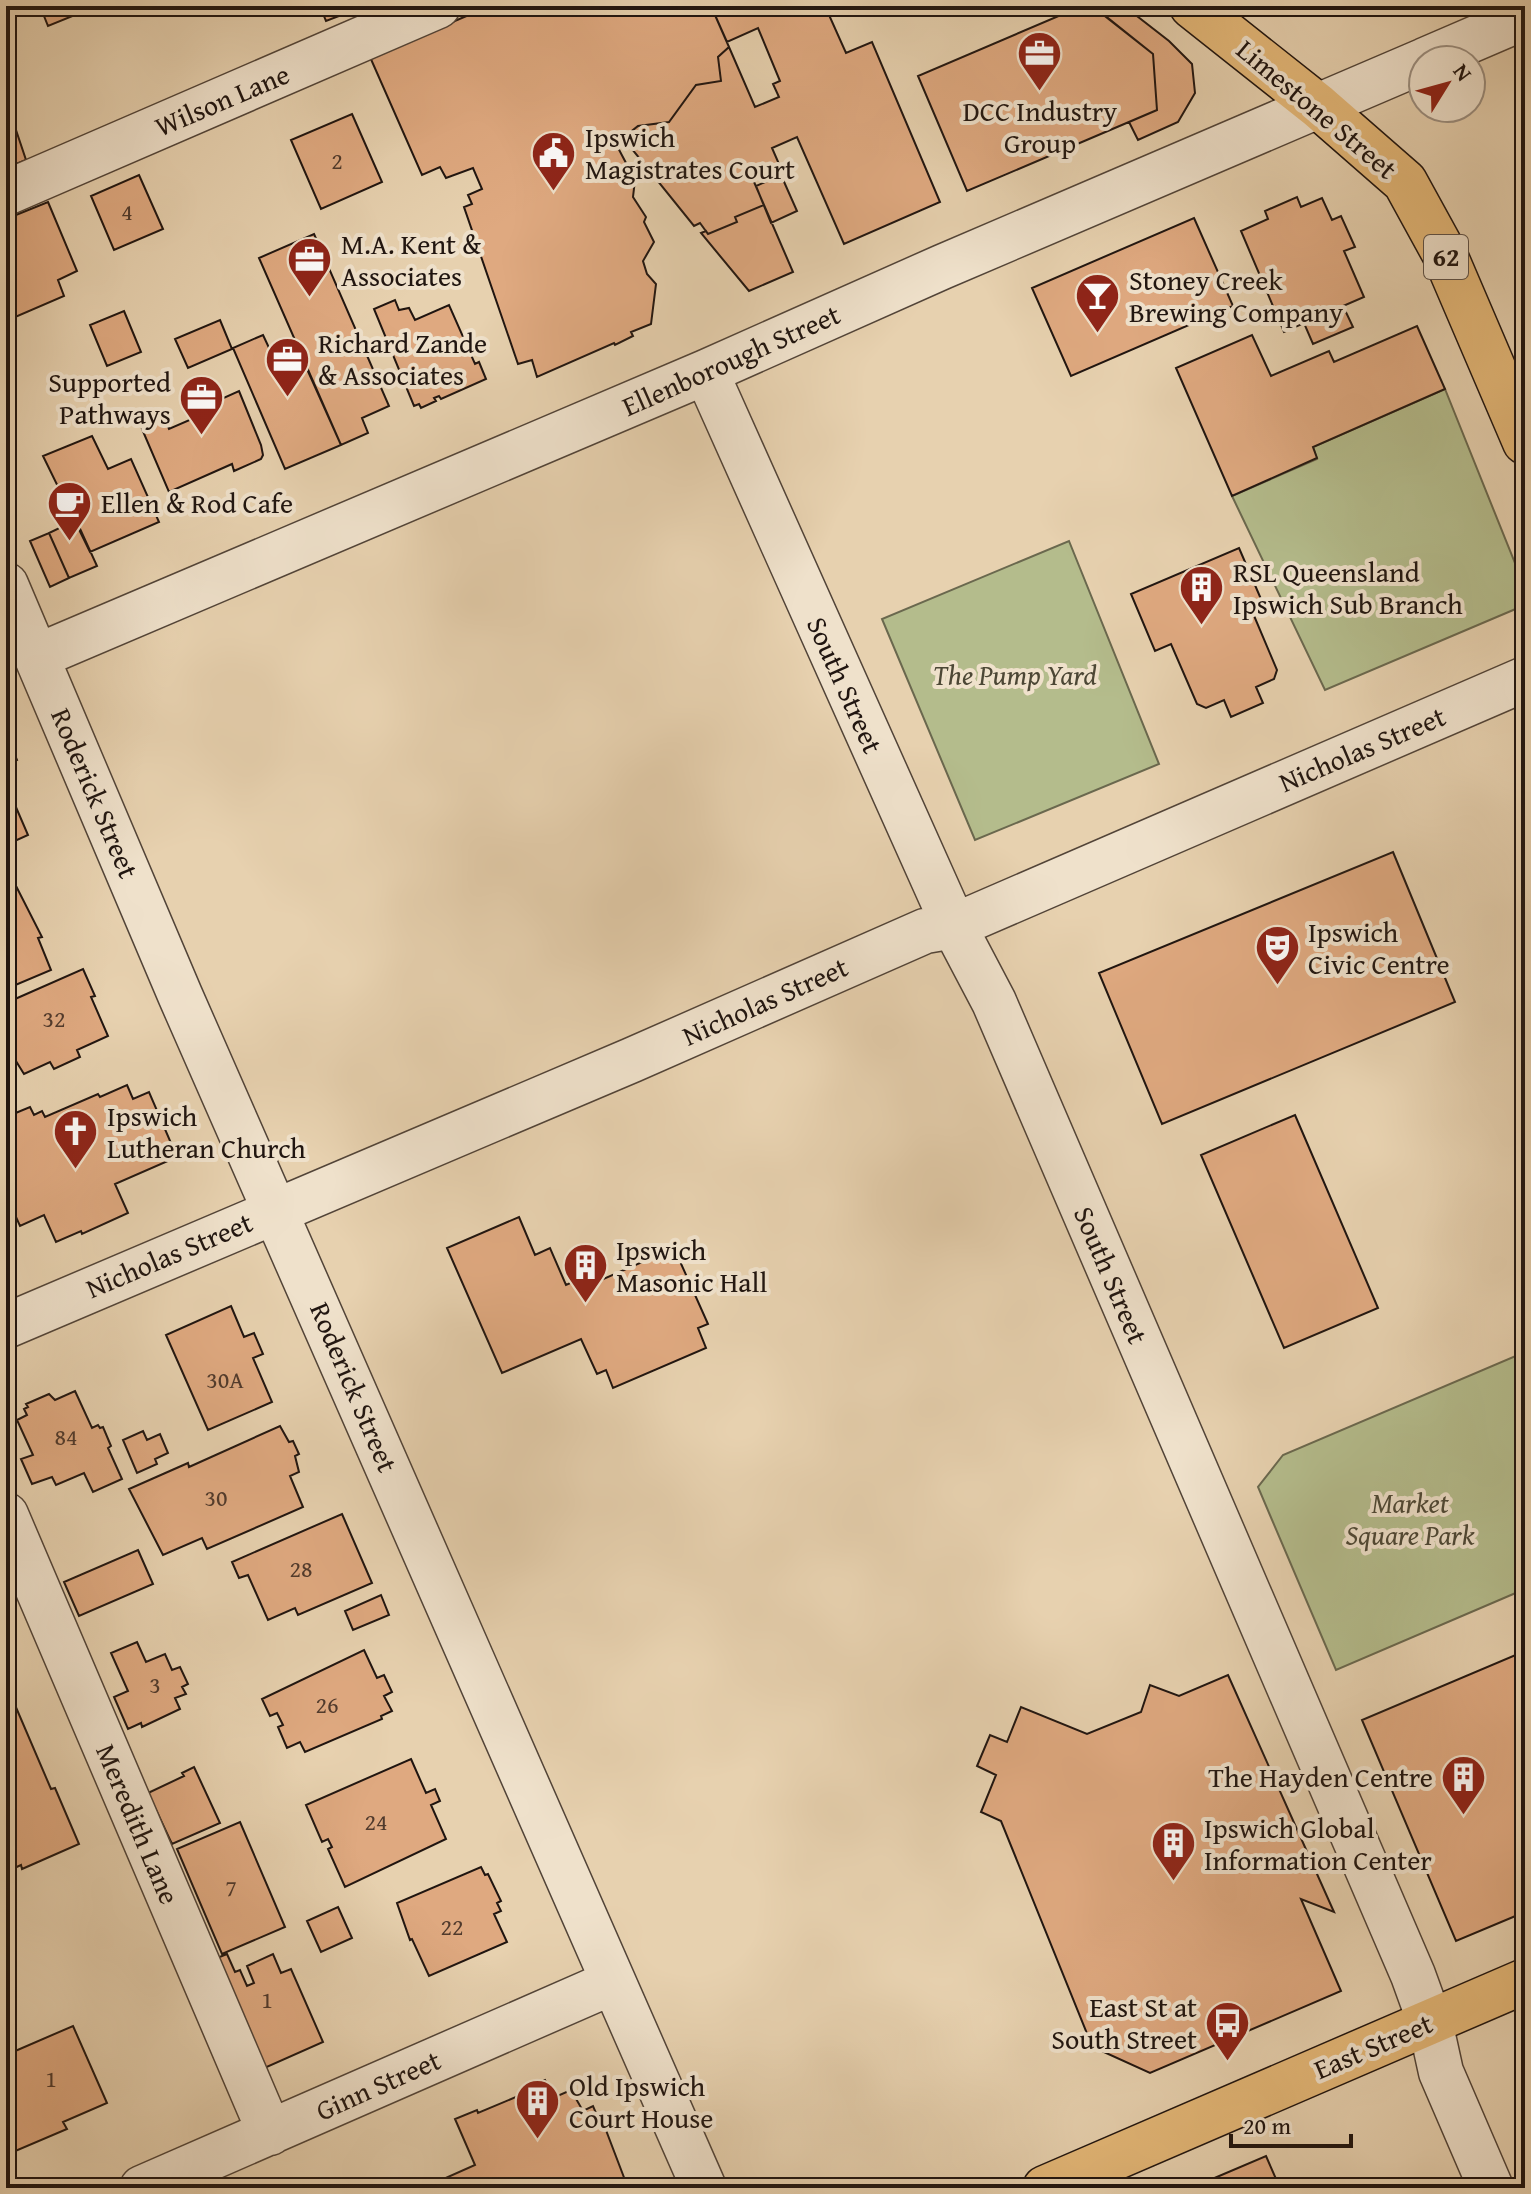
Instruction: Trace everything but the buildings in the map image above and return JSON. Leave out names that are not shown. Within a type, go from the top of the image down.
[{"type":"main road","name":"Limestone Street","points":[[1192,6],[1318,106],[1405,182],[1444,253],[1525,442]]},
{"type":"main road","name":"East Street","points":[[1045,2188],[1525,1981]]},
{"type":"street","name":"Wilson Lane","points":[[6,193],[438,6]]},
{"type":"street","name":"Ellenborough Street","points":[[1462,44],[1525,17]]},
{"type":"street","name":"Ellenborough Street","points":[[38,656],[706,372],[1407,67]]},
{"type":"street","name":"South Street","points":[[706,372],[954,926],[1001,1017],[1413,1975],[1430,2022],[1441,2072],[1491,2188]]},
{"type":"street","name":"Roderick Street","points":[[6,585],[180,995],[704,2188]]},
{"type":"street","name":"Nicholas Street","points":[[6,1326],[632,1060],[925,931],[954,926],[1525,679]]},
{"type":"street","name":"Meredith Lane","points":[[6,1515],[270,2133]]},
{"type":"street","name":"Ginn Street","points":[[142,2188],[613,1982]]},
{"type":"green space","points":[[1445,389],[1525,588],[1525,605],[1325,690],[1232,496],[1317,459],[1313,447]]},
{"type":"green space","name":"The Pump Yard","points":[[1069,541],[1159,764],[975,840],[882,619]]},
{"type":"green space","name":"Market Square Park","points":[[1525,1352],[1525,1589],[1336,1670],[1258,1487],[1283,1455]]},
{"type":"place","name":"DCC Industry Group","points":[[1040,93]]},
{"type":"place","name":"Ipswich Magistrates Court","points":[[554,192]]},
{"type":"place","name":"M.A. Kent & Associates","points":[[310,299]]},
{"type":"place","name":"Stoney Creek Brewing Company","points":[[1098,335]]},
{"type":"place","name":"Richard Zande & Associates","points":[[287,398]]},
{"type":"place","name":"Supported Pathways","points":[[202,437]]},
{"type":"place","name":"Ellen & Rod Cafe","points":[[70,542]]},
{"type":"place","name":"RSL Queensland Ipswich Sub Branch","points":[[1202,627]]},
{"type":"place","name":"Ipswich Civic Centre","points":[[1277,987]]},
{"type":"place","name":"Ipswich Lutheran Church","points":[[76,1171]]},
{"type":"place","name":"Ipswich Masonic Hall","points":[[585,1305]]},
{"type":"place","name":"The Hayden Centre","points":[[1464,1816]]},
{"type":"place","name":"Ipswich Global Information Center","points":[[1173,1883]]},
{"type":"place","name":"East St at South Street","points":[[1228,2062]]},
{"type":"place","name":"Old Ipswich Court House","points":[[538,2141]]}]
